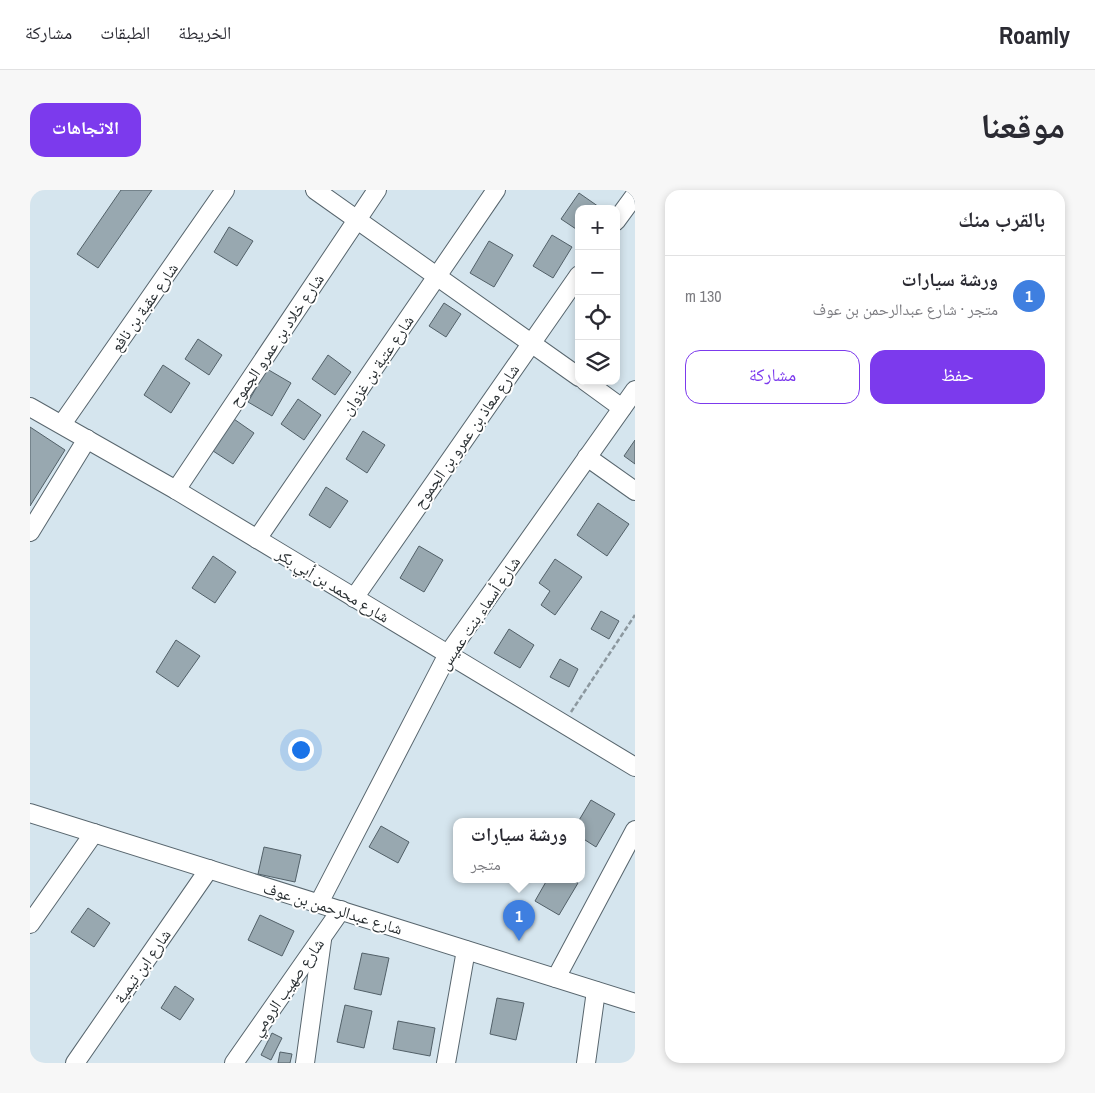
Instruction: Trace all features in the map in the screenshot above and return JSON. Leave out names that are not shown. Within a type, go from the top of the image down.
[{"type":"street","name":"شارع عقبة بن نافع","points":[[62,424],[225,190]]},
{"type":"street","points":[[315,190],[436,278],[575,374]]},
{"type":"street","name":"شارع خلاد بن عمرو الجموح","points":[[176,490],[377,190]]},
{"type":"street","name":"شارع عتبة بن غزوان","points":[[257,539],[496,190]]},
{"type":"street","points":[[620,216],[635,195]]},
{"type":"street","name":"شارع معاذ بن عمرو بن الجموح","points":[[354,598],[575,280]]},
{"type":"street","points":[[590,385],[622,408]]},
{"type":"street","name":"شارع أسماء بنت عميس","points":[[319,903],[448,654],[635,390]]},
{"type":"street","name":"شارع محمد بن أبي بكر","points":[[30,407],[176,490],[635,767]]},
{"type":"street","points":[[30,532],[87,439]]},
{"type":"street","points":[[587,457],[635,491]]},
{"type":"street","name":"شارع عبدالرحمن بن عوف","points":[[30,813],[635,1003]]},
{"type":"street","points":[[556,978],[635,830]]},
{"type":"street","points":[[30,924],[94,833]]},
{"type":"street","name":"شارع ابن تيمية","points":[[75,1063],[209,869]]},
{"type":"street","name":"شارع صهيب الرومي","points":[[234,1063],[341,910]]},
{"type":"street","points":[[305,1063],[322,936]]},
{"type":"street","points":[[446,1063],[466,950]]},
{"type":"street","points":[[586,1063],[596,991]]},
{"type":"path","points":[[563,723],[635,616]]},
{"type":"building","points":[[121,190],[152,190],[98,268],[77,254]]},
{"type":"building","points":[[579,193],[596,205],[575,205],[575,228],[561,219]]},
{"type":"building","points":[[229,227],[253,241],[237,266],[214,252]]},
{"type":"building","points":[[552,235],[572,247],[553,278],[533,266]]},
{"type":"building","points":[[489,241],[513,255],[494,287],[470,273]]},
{"type":"building","points":[[444,303],[461,314],[446,337],[429,326]]},
{"type":"building","points":[[198,339],[222,355],[209,375],[185,359]]},
{"type":"building","points":[[328,355],[351,372],[335,395],[312,379]]},
{"type":"building","points":[[163,365],[190,383],[171,413],[144,395]]},
{"type":"building","points":[[267,369],[291,383],[272,416],[248,402]]},
{"type":"building","points":[[298,399],[321,415],[304,440],[281,424]]},
{"type":"building","points":[[231,417],[254,433],[233,464],[210,449]]},
{"type":"building","points":[[30,427],[65,450],[30,506]]},
{"type":"building","points":[[363,431],[385,445],[367,473],[346,459]]},
{"type":"building","points":[[635,440],[635,464],[624,456]]},
{"type":"building","points":[[326,487],[348,501],[330,528],[309,515]]},
{"type":"building","points":[[598,503],[629,524],[607,556],[577,535]]},
{"type":"building","points":[[419,546],[443,560],[424,592],[400,578]]},
{"type":"building","points":[[213,556],[236,572],[215,603],[192,588]]},
{"type":"building","points":[[555,559],[582,577],[555,615],[541,605],[550,591],[539,583]]},
{"type":"building","points":[[601,611],[619,621],[609,639],[591,629]]},
{"type":"building","points":[[509,629],[534,645],[520,668],[494,653]]},
{"type":"building","points":[[176,640],[200,656],[178,687],[156,672]]},
{"type":"building","points":[[560,659],[578,669],[569,687],[550,677]]},
{"type":"building","points":[[591,800],[615,814],[596,847],[585,840],[585,818],[580,818]]},
{"type":"building","points":[[381,826],[409,842],[398,863],[369,847]]},
{"type":"building","points":[[264,847],[301,855],[295,882],[258,874]]},
{"type":"building","points":[[545,883],[578,883],[559,915],[535,901]]},
{"type":"building","points":[[88,908],[110,923],[94,947],[71,932]]},
{"type":"building","points":[[260,915],[294,931],[282,956],[248,940]]},
{"type":"building","points":[[362,953],[389,958],[381,995],[354,989]]},
{"type":"building","points":[[175,986],[194,999],[180,1020],[161,1008]]},
{"type":"building","points":[[497,998],[524,1003],[516,1040],[490,1034]]},
{"type":"building","points":[[345,1005],[372,1011],[364,1048],[337,1042]]},
{"type":"building","points":[[398,1021],[435,1028],[430,1056],[393,1049]]},
{"type":"building","points":[[272,1033],[282,1038],[271,1060],[261,1055]]},
{"type":"building","points":[[280,1052],[292,1054],[290,1063],[278,1063]]},
{"type":"place","name":"ورشة سيارات","points":[[519,941]]}]
